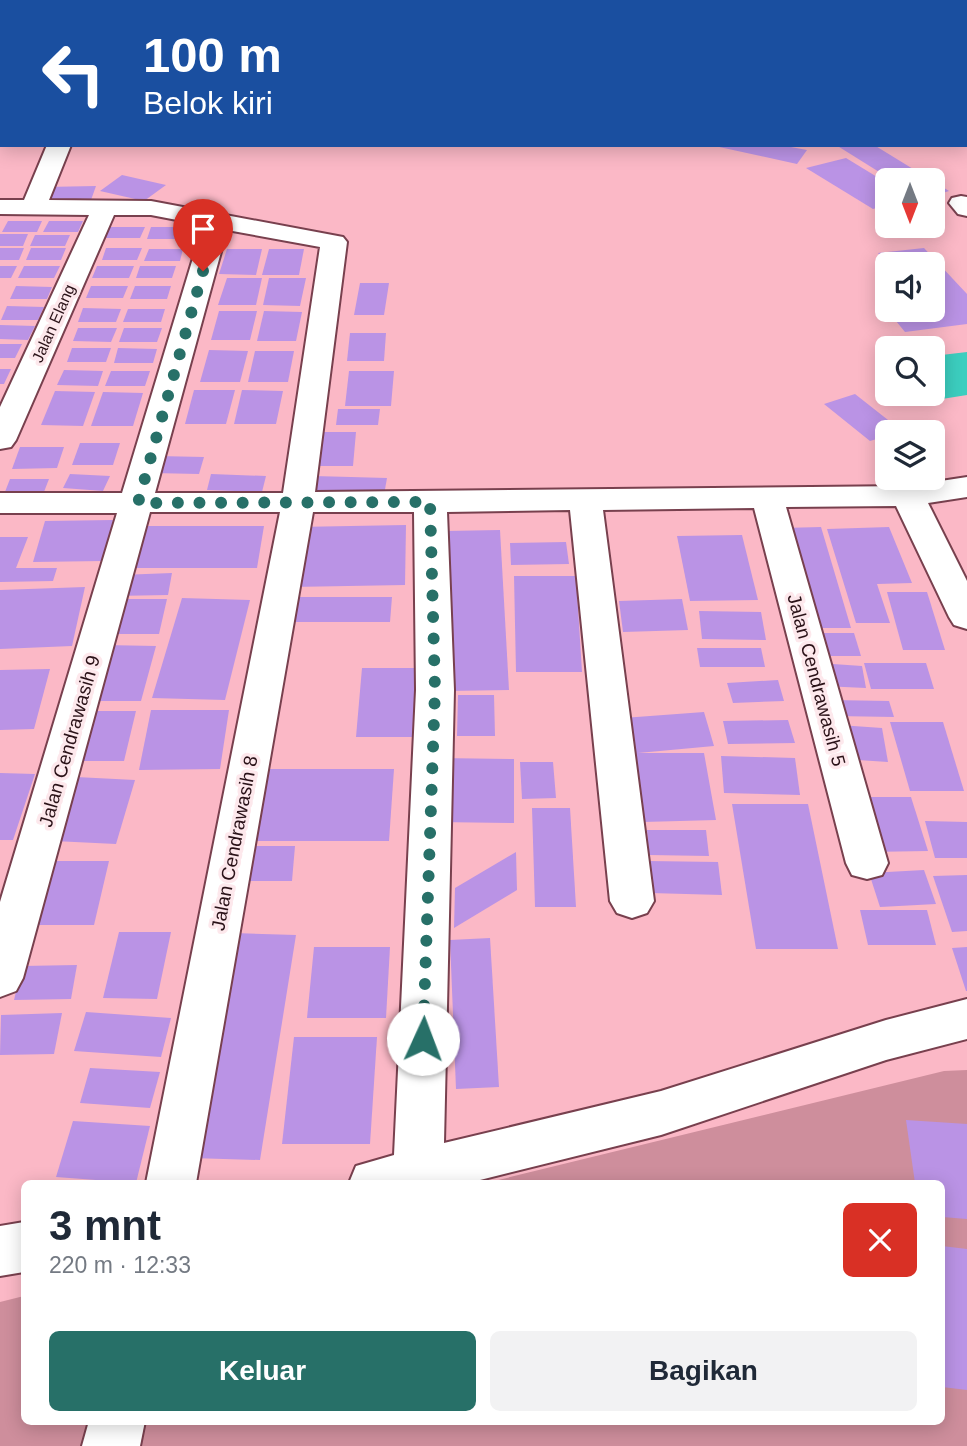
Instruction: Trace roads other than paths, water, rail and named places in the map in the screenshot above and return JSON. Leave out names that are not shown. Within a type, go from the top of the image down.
[{"type":"street","points":[[34,206],[58,147]]},
{"type":"street","name":"Jalan Elang","points":[[0,440],[105,207]]},
{"type":"street","points":[[1,208],[151,208],[218,219]]},
{"type":"street","name":"Jalan Cendrawasih 8","points":[[172,1180],[297,503],[334,242],[218,219]]},
{"type":"street","name":"Jalan Cendrawasih 9","points":[[0,978],[218,219]]},
{"type":"street","points":[[0,503],[430,502],[908,496],[967,487]]},
{"type":"street","points":[[908,496],[966,614]]},
{"type":"street","name":"Jalan Cendrawasih 5","points":[[767,497],[867,863]]},
{"type":"street","points":[[585,500],[632,901]]},
{"type":"street","points":[[430,502],[435,690],[396,1178],[661,1113],[886,1040],[967,1019]]},
{"type":"street","points":[[0,1251],[21,1248]]},
{"type":"street","points":[[111,1446],[116,1425]]},
{"type":"water","points":[[967,352],[967,395],[945,398],[945,355]]}]
